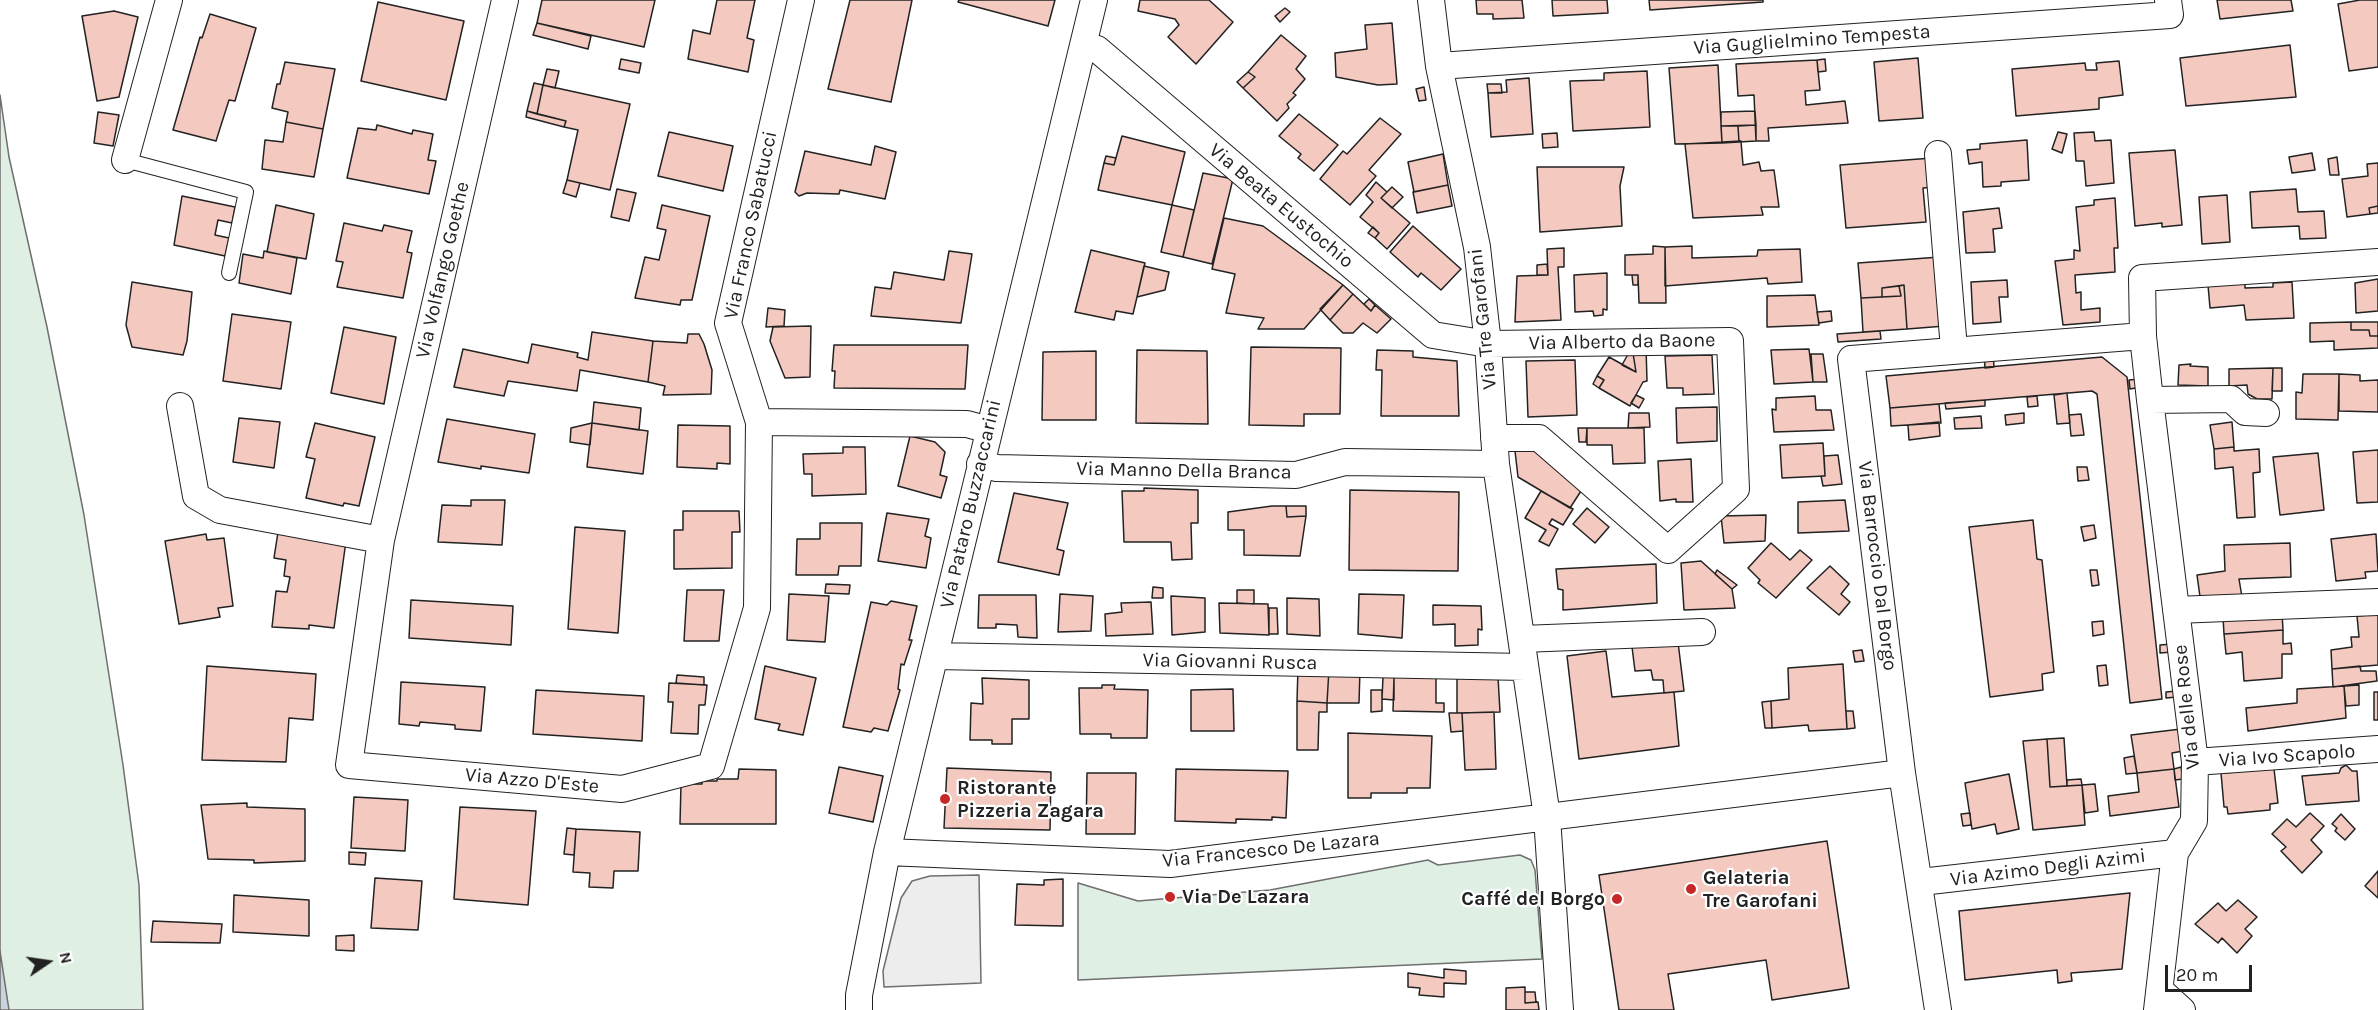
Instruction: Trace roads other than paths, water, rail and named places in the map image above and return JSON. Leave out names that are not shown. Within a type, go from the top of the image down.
[{"type":"street","points":[[125,160],[169,0]]},
{"type":"street","name":"Via Volfango Goethe","points":[[350,765],[381,540],[505,0]]},
{"type":"street","name":"Via Franco Sabatucci","points":[[711,766],[757,608],[759,422],[728,323],[801,0]]},
{"type":"street","name":"Via Pataro Buzzaccarini","points":[[859,1010],[859,995],[887,852],[1094,0]]},
{"type":"street","name":"Via Tre Garofani","points":[[1431,0],[1439,66],[1477,247],[1488,344],[1496,464],[1547,817],[1560,1010]]},
{"type":"street","name":"Via Guglielmino Tempesta","points":[[1439,66],[2170,15],[2168,0]]},
{"type":"street","name":"Via Beata Eustochio","points":[[1083,45],[1097,49],[1433,335],[1488,344]]},
{"type":"street","points":[[1938,154],[1954,350],[2144,336]]},
{"type":"street","name":"Via delle Rose","points":[[2159,1000],[2175,853],[2194,821],[2195,762],[2150,400],[2142,278],[2378,262]]},
{"type":"street","name":"Via Alberto da Baone","points":[[1488,344],[1730,340],[1736,489],[1668,550],[1539,438],[1494,438]]},
{"type":"street","name":"Via Barroccio Dal Borgo","points":[[1938,1010],[1921,882],[1902,773],[1851,358],[1954,350]]},
{"type":"street","points":[[2150,400],[2231,399],[2246,412],[2266,413]]},
{"type":"street","points":[[180,406],[196,496],[219,510],[381,540]]},
{"type":"street","points":[[759,422],[967,424],[988,430]]},
{"type":"street","name":"Via Manno Della Branca","points":[[980,464],[997,468],[1296,475],[1346,462],[1496,464]]},
{"type":"street","points":[[2176,610],[2378,602]]},
{"type":"street","points":[[1522,639],[1702,632]]},
{"type":"street","name":"Via Giovanni Rusca","points":[[935,656],[1525,667]]},
{"type":"street","name":"Via Ivo Scapolo","points":[[2195,762],[2378,749]]},
{"type":"street","name":"Via Azzo D'Este","points":[[350,765],[622,789],[711,766]]},
{"type":"street","points":[[1547,817],[1902,773]]},
{"type":"street","name":"Via Francesco De Lazara","points":[[887,852],[1170,864],[1547,817]]},
{"type":"street","name":"Via Azimo Degli Azimi","points":[[1921,882],[2175,853]]},
{"type":"street","points":[[2159,1000],[2182,1010]]},
{"type":"lane","points":[[125,160],[246,192],[229,273]]},
{"type":"place","name":"Ristorante Pizzeria Zagara","points":[[945,799]]},
{"type":"place","name":"Gelateria Tre Garofani","points":[[1691,889]]},
{"type":"place","name":"Via De Lazara","points":[[1170,897]]},
{"type":"place","name":"Caffé del Borgo","points":[[1617,899]]}]
